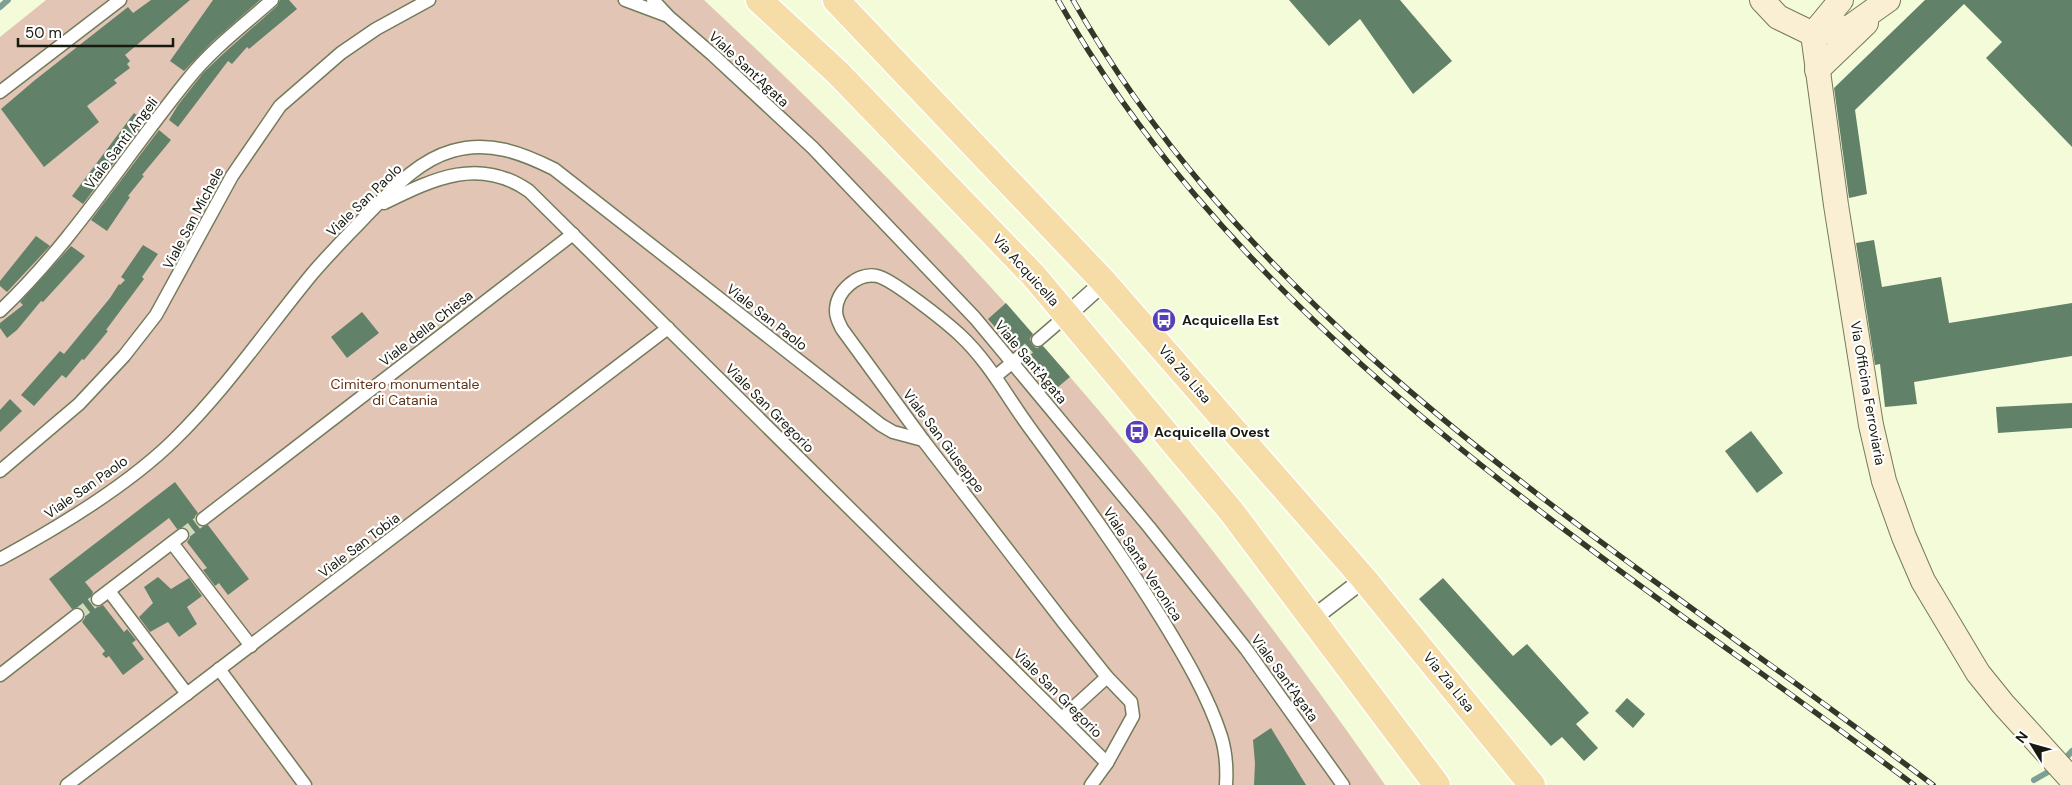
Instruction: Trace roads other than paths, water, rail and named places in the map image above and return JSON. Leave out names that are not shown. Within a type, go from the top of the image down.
[{"type":"main road","name":"Via Acquicella","points":[[759,0],[845,80],[1034,276],[1066,315]]},
{"type":"main road","points":[[836,0],[1104,282]]},
{"type":"main road","points":[[1762,0],[1778,17],[1817,70],[1889,0]]},
{"type":"main road","points":[[1813,34],[1841,0]]},
{"type":"main road","points":[[1778,17],[1813,34],[1850,27],[1889,0]]},
{"type":"main road","name":"Via Officina Ferroviaria","points":[[1813,34],[1836,204],[1871,425],[1884,481],[1904,537],[1923,581],[1978,674],[2071,779]]},
{"type":"main road","name":"Via Zia Lisa","points":[[1104,282],[1364,579],[1532,785]]},
{"type":"main road","points":[[1066,315],[1231,510],[1437,785]]},
{"type":"street","points":[[0,92],[120,0]]},
{"type":"street","name":"Viale Santi Angeli","points":[[0,312],[31,280],[72,232],[189,77],[213,51],[272,0]]},
{"type":"street","name":"Viale San Michele","points":[[0,471],[79,404],[124,356],[156,315],[228,182],[280,106],[341,53],[376,29],[429,0]]},
{"type":"street","points":[[625,0],[669,17]]},
{"type":"street","name":"Viale Sant'Agata","points":[[653,0],[669,17],[713,54],[813,148],[1016,359],[1246,649],[1341,784]]},
{"type":"street","name":"Viale San Paolo","points":[[0,559],[34,540],[121,483],[173,441],[223,388],[313,273],[375,207],[401,182],[424,164],[440,155],[471,147],[514,150],[554,169],[572,181],[882,425],[894,432],[923,440]]},
{"type":"street","name":"Viale San Gregorio","points":[[375,207],[449,176],[485,173],[516,182],[528,191],[1107,763]]},
{"type":"street","name":"Viale della Chiesa","points":[[203,519],[573,234]]},
{"type":"street","name":"Viale San Giuseppe","points":[[996,376],[960,335],[885,278],[874,275],[862,276],[853,281],[839,298],[836,308],[837,318],[842,329],[923,440],[1107,677],[1131,702],[1133,716],[1107,763],[1091,785]]},
{"type":"street","name":"Via Acquicella","points":[[1066,315],[1104,282]]},
{"type":"street","points":[[1038,340],[1066,315]]},
{"type":"street","name":"Viale San Tobia","points":[[67,785],[668,328]]},
{"type":"street","points":[[996,376],[1016,359]]},
{"type":"street","name":"Viale Santa Veronica","points":[[996,376],[1030,429],[1137,578],[1188,664],[1222,737],[1226,785]]},
{"type":"street","points":[[187,694],[104,595],[177,539],[250,646]]},
{"type":"street","points":[[1313,618],[1364,579]]},
{"type":"street","points":[[0,674],[77,615]]},
{"type":"street","points":[[219,670],[306,785]]},
{"type":"street","points":[[1062,718],[1107,677]]},
{"type":"waterway","points":[[0,7],[8,0]]},
{"type":"waterway","points":[[2062,762],[2072,751]]},
{"type":"waterway","points":[[2034,780],[2055,768]]},
{"type":"tunnel","points":[[1020,356],[1038,340]]},
{"type":"tunnel","points":[[182,535],[203,519]]},
{"type":"tunnel","points":[[77,615],[98,599]]},
{"type":"railway","points":[[1058,0],[1138,123],[1230,235],[1333,339],[1444,435],[1559,526],[1914,785]]},
{"type":"railway","points":[[1073,0],[1153,123],[1247,235],[1350,338],[1461,434],[1578,525],[1933,785]]},
{"type":"place","name":"Acquicella Est","points":[[1164,320]]},
{"type":"place","name":"Acquicella Ovest","points":[[1137,432]]},
{"type":"park label","name":"Cimitero monumentale di Catania","points":[[405,392]]}]
